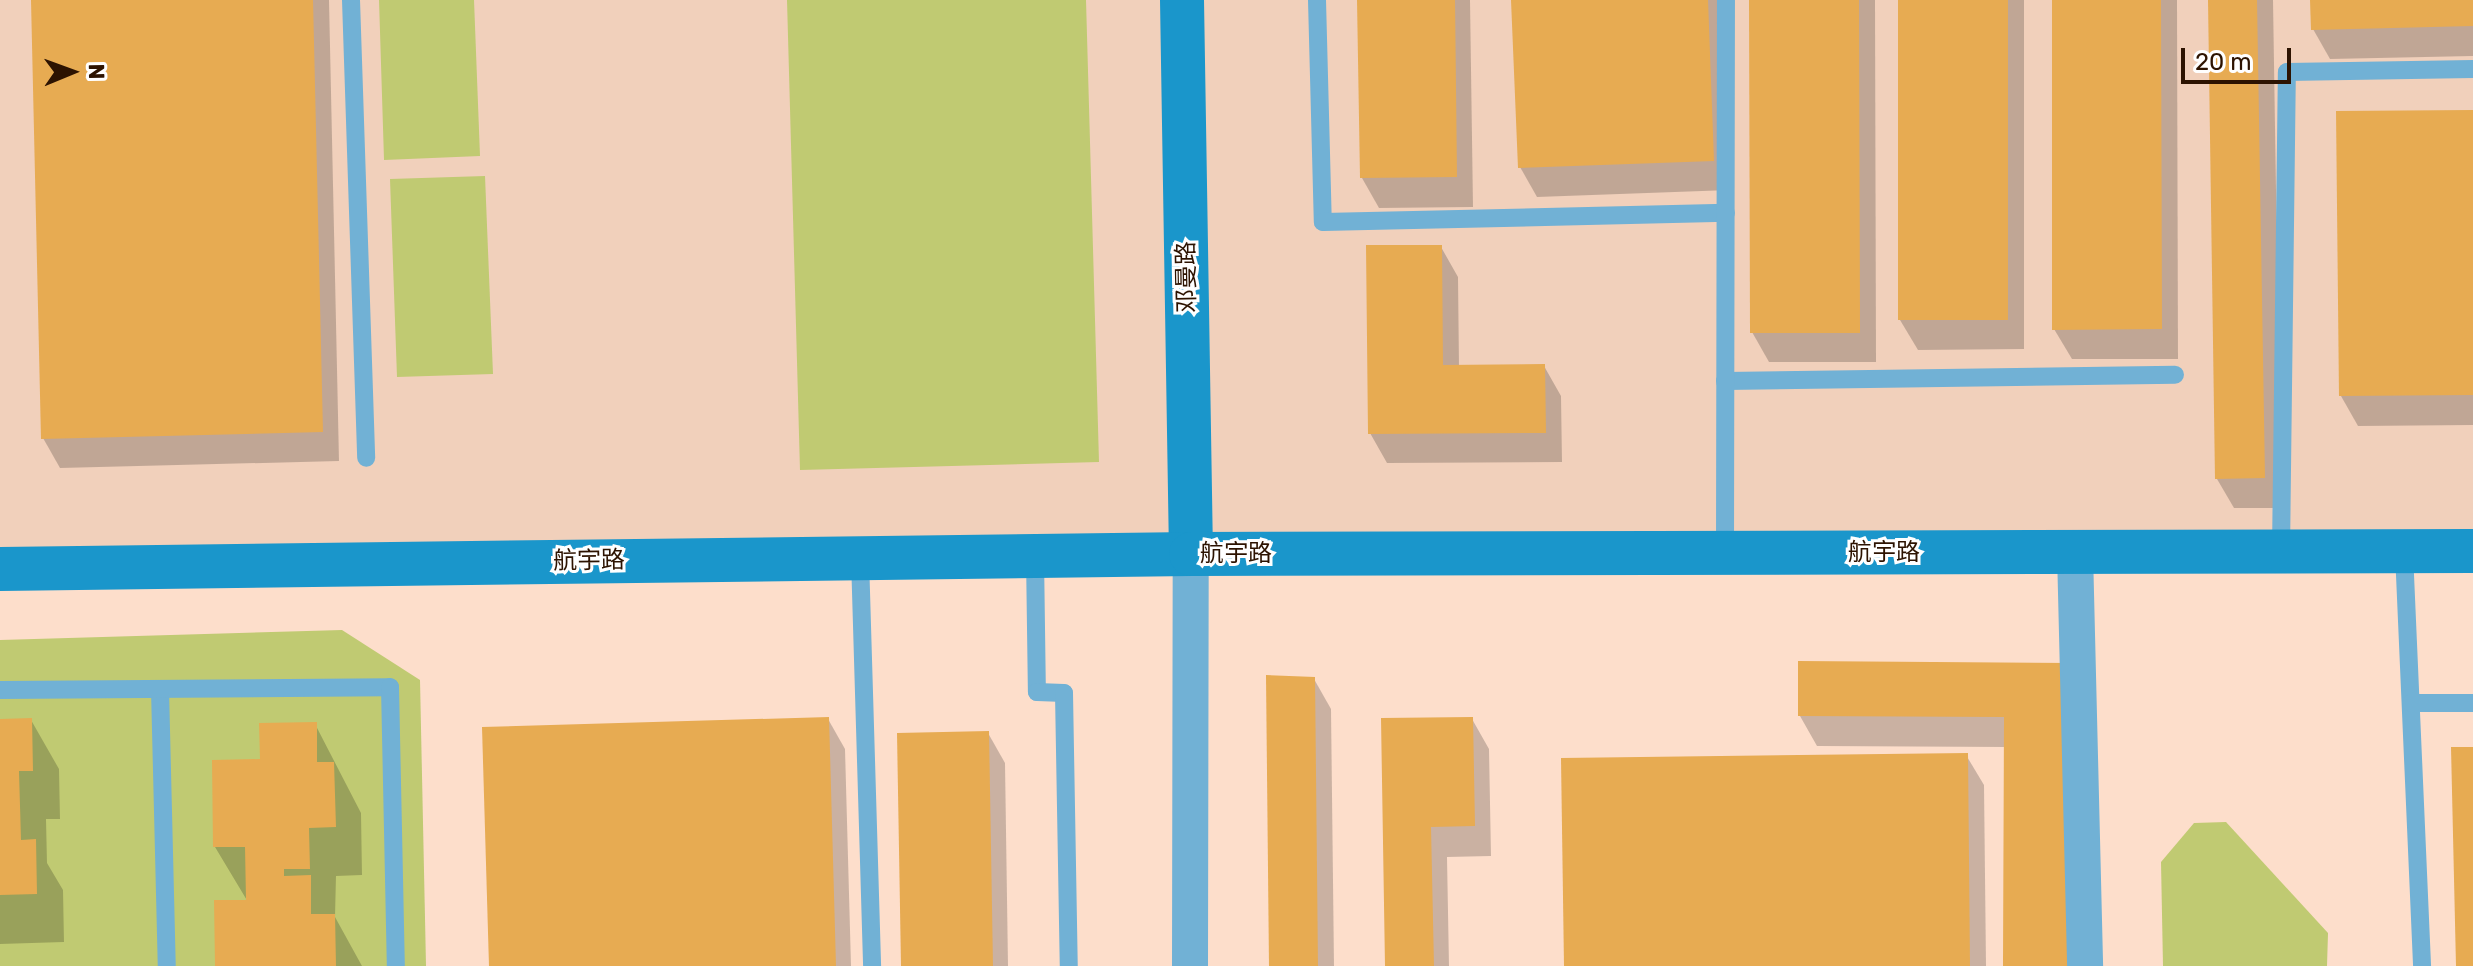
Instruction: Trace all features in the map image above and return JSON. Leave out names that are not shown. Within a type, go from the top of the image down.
[{"type":"street","name":"邓曼路","points":[[1182,0],[1191,554]]},
{"type":"street","name":"航宇路","points":[[0,569],[1191,554],[2473,551]]},
{"type":"street","points":[[2075,552],[2085,966]]},
{"type":"street","points":[[1190,966],[1191,554]]},
{"type":"lane","points":[[351,0],[366,458]]},
{"type":"lane","points":[[1317,0],[1323,222],[1726,213]]},
{"type":"lane","points":[[1725,553],[1726,0]]},
{"type":"lane","points":[[2281,552],[2287,72],[2473,69]]},
{"type":"lane","points":[[1725,381],[2175,375]]},
{"type":"lane","points":[[2404,552],[2422,966]]},
{"type":"lane","points":[[1035,556],[1037,692],[1064,693],[1069,966]]},
{"type":"lane","points":[[860,558],[872,966]]},
{"type":"lane","points":[[0,690],[390,687],[396,966]]},
{"type":"lane","points":[[160,689],[167,966]]},
{"type":"lane","points":[[2411,703],[2473,703]]},
{"type":"shaded area","points":[[0,0],[2473,0],[2473,551],[0,569]]},
{"type":"green space","points":[[379,0],[474,0],[480,156],[384,160]]},
{"type":"green space","points":[[787,0],[1086,0],[1099,462],[800,470]]},
{"type":"green space","points":[[485,176],[493,374],[397,377],[390,179]]},
{"type":"green space","points":[[342,630],[420,680],[426,966],[0,966],[0,640]]},
{"type":"green space","points":[[2226,822],[2328,933],[2327,966],[2163,966],[2161,862],[2194,823]]},
{"type":"building","points":[[31,0],[313,0],[323,432],[41,439]]},
{"type":"building","points":[[1357,0],[1455,0],[1457,177],[1360,178]]},
{"type":"building","points":[[1511,0],[1708,0],[1714,161],[1518,168]]},
{"type":"building","points":[[1749,0],[1859,0],[1860,333],[1750,333]]},
{"type":"building","points":[[1898,0],[2008,0],[2008,320],[1898,320]]},
{"type":"building","points":[[2052,0],[2161,0],[2162,329],[2052,330]]},
{"type":"building","points":[[2208,0],[2257,0],[2265,478],[2215,479]]},
{"type":"building","points":[[2310,0],[2473,0],[2473,26],[2311,30]]},
{"type":"building","points":[[2473,110],[2473,395],[2339,396],[2336,111]]},
{"type":"building","points":[[1366,245],[1442,245],[1443,365],[1545,364],[1546,433],[1368,434]]},
{"type":"building","points":[[1798,661],[2071,663],[2070,966],[2003,966],[2004,717],[1798,716]]},
{"type":"building","points":[[1266,675],[1315,677],[1318,966],[1269,966]]},
{"type":"building","points":[[829,717],[836,966],[489,966],[482,727]]},
{"type":"building","points":[[1473,717],[1475,826],[1431,827],[1434,966],[1385,966],[1381,718]]},
{"type":"building","points":[[32,718],[33,771],[19,771],[21,840],[36,839],[37,894],[0,895],[0,719]]},
{"type":"building","points":[[317,722],[317,762],[334,762],[336,827],[309,828],[310,869],[284,869],[284,876],[311,875],[311,914],[335,914],[336,966],[215,966],[214,900],[246,900],[245,847],[213,847],[212,760],[260,759],[259,723]]},
{"type":"building","points":[[989,731],[993,966],[901,966],[897,733]]},
{"type":"building","points":[[2451,747],[2473,747],[2473,966],[2456,966]]},
{"type":"building","points":[[1968,753],[1970,966],[1564,966],[1561,758]]}]
